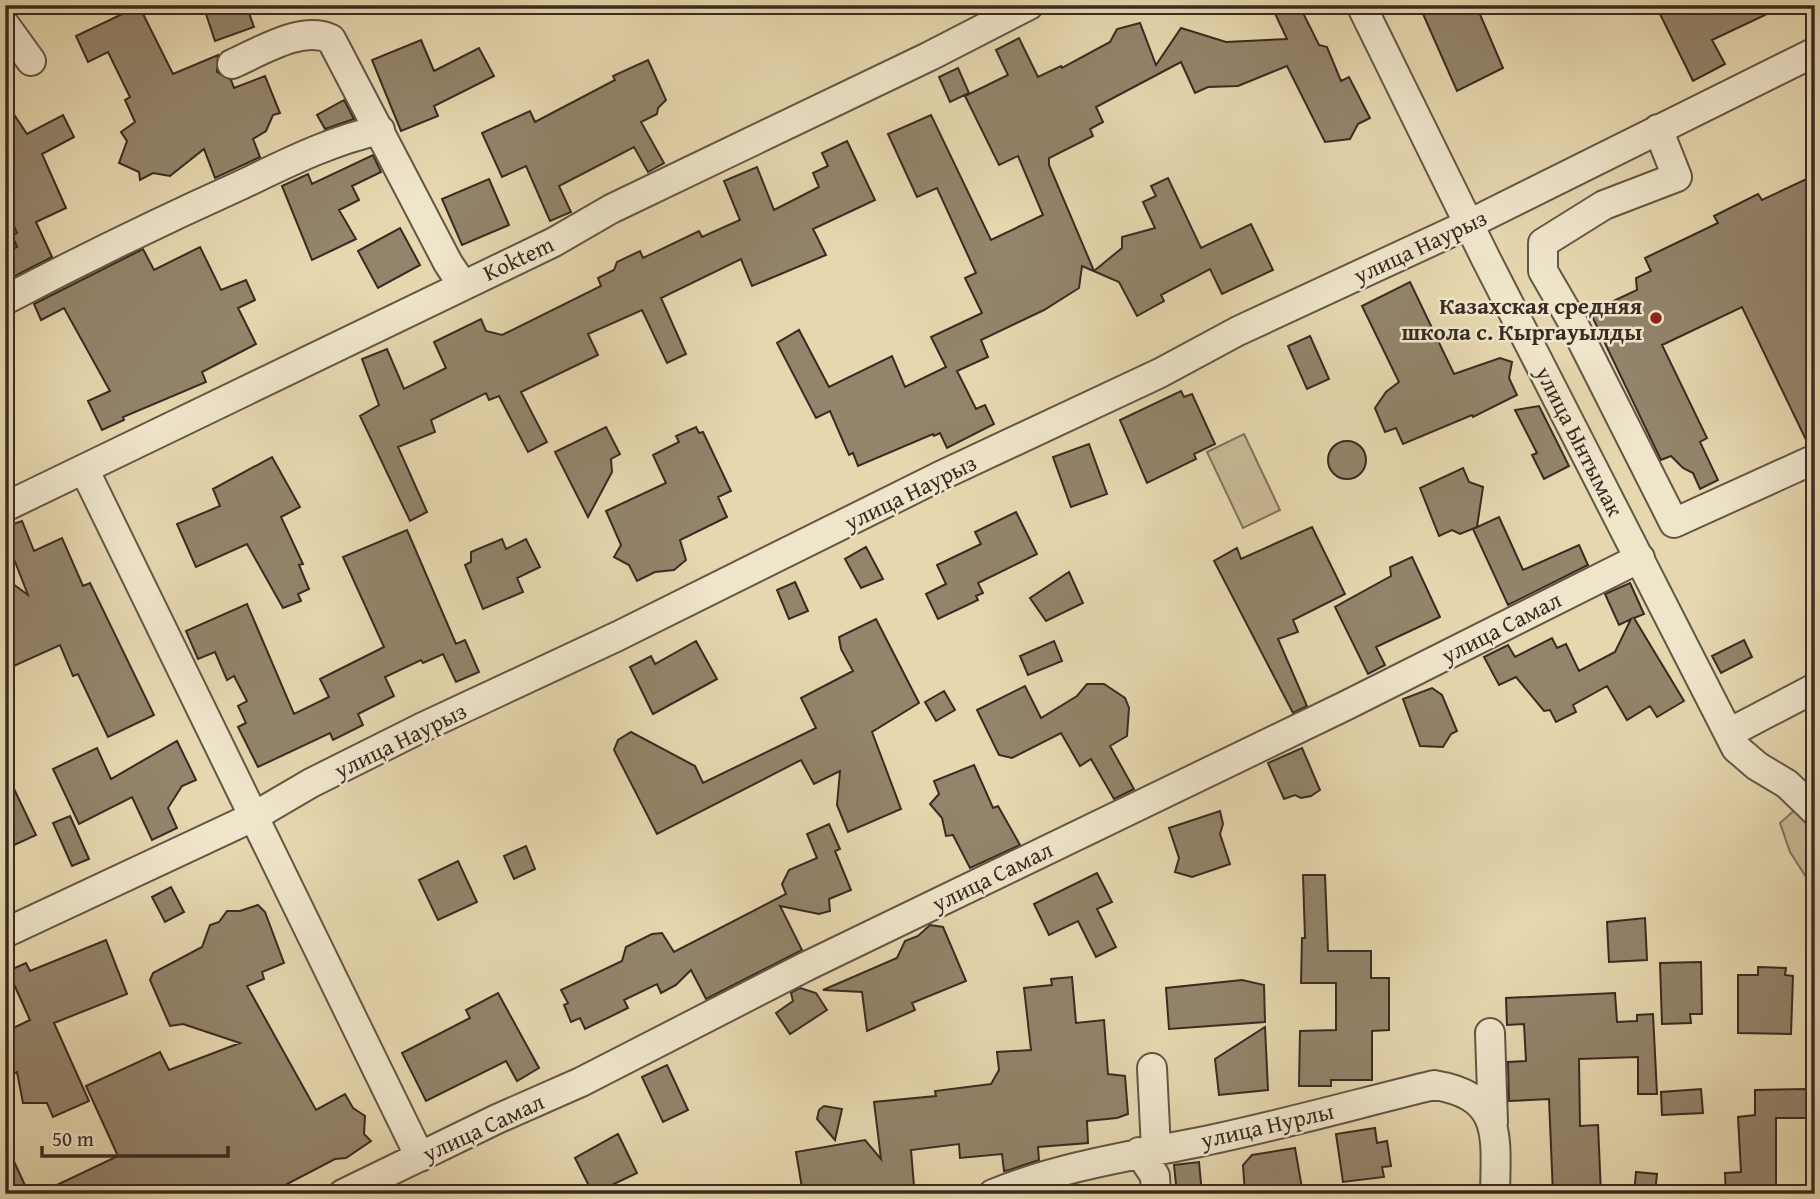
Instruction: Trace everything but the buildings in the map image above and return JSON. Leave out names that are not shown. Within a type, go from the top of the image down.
[{"type":"street","name":"Koktem","points":[[5,507],[1029,5]]},
{"type":"street","name":"улица Ынтымак","points":[[1361,5],[1736,748],[1757,766],[1787,784],[1815,811]]},
{"type":"street","points":[[5,25],[31,61]]},
{"type":"street","points":[[232,64],[281,43],[321,34],[331,39],[342,55],[448,263],[462,284]]},
{"type":"street","name":"улица Наурыз","points":[[5,933],[253,817],[311,783],[421,729],[618,636],[938,477],[1160,373],[1238,331],[1471,223],[1815,52]]},
{"type":"street","points":[[5,300],[119,241],[257,177],[356,135],[380,130]]},
{"type":"street","points":[[1658,130],[1677,177],[1604,205],[1543,243],[1544,271],[1674,523],[1815,458]]},
{"type":"street","points":[[85,469],[420,1157]]},
{"type":"street","name":"улица Самал","points":[[343,1194],[581,1082],[807,966],[1333,712],[1640,558]]},
{"type":"street","points":[[1728,733],[1815,688]]},
{"type":"street","points":[[1490,1033],[1494,1132]]},
{"type":"street","points":[[1152,1068],[1147,1151],[1156,1176],[1156,1194]]},
{"type":"street","name":"улица Нурлы","points":[[993,1194],[1014,1185],[1147,1151],[1201,1142],[1434,1085],[1455,1088],[1479,1101],[1494,1132],[1495,1194]]},
{"type":"shaded area","points":[[1244,434],[1280,510],[1243,528],[1207,452]]},
{"type":"shaded area","points":[[1815,792],[1815,891],[1790,852],[1780,823]]},
{"type":"place","name":"Казахская средняя школа с. Кыргауылды","points":[[1656,318]]}]
